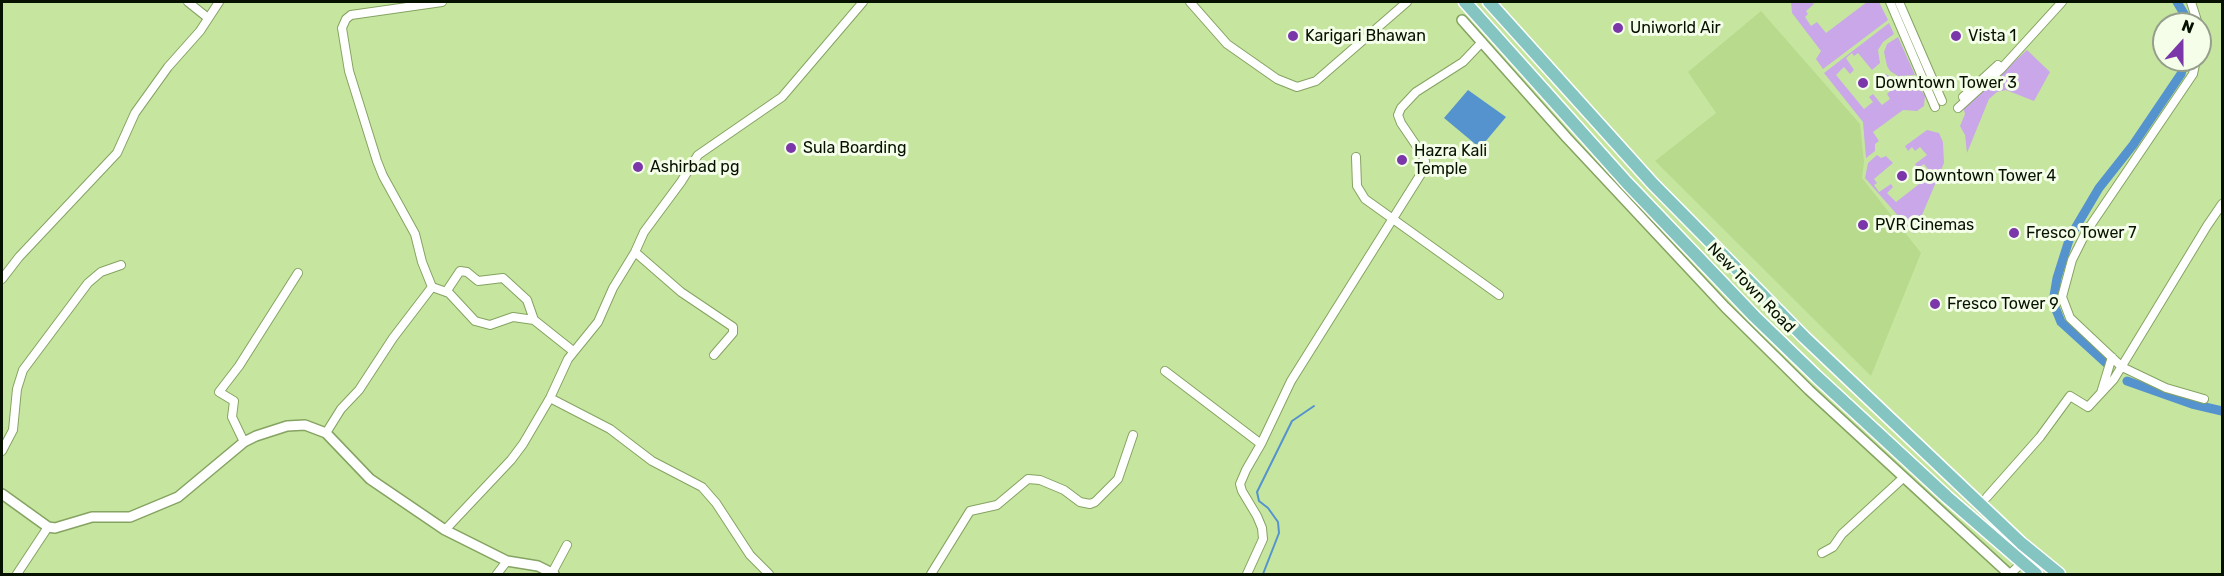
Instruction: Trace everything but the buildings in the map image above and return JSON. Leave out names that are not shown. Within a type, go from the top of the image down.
[{"type":"main road","name":"New Town Road","points":[[1465,2],[1627,183],[1754,316],[1939,490],[2036,574]]},
{"type":"main road","name":"New Town Road","points":[[1489,2],[1548,59],[1661,193],[1804,337],[2021,543],[2059,574]]},
{"type":"street","points":[[188,2],[208,18]]},
{"type":"street","points":[[2,279],[117,153],[135,114],[168,67],[200,31],[219,2]]},
{"type":"street","points":[[376,11],[377,2]]},
{"type":"street","points":[[442,2],[351,15],[343,24],[342,34],[349,71],[376,160],[415,234],[432,287],[446,292],[466,309],[475,321],[490,325],[513,317],[534,320],[573,351]]},
{"type":"street","points":[[445,530],[511,460],[550,398],[573,351],[598,322],[613,288],[635,252],[648,224],[675,191],[698,155],[782,97],[863,2]]},
{"type":"street","points":[[1190,2],[1227,44],[1277,79],[1297,87],[1316,81],[1407,2]]},
{"type":"street","points":[[1890,2],[1908,31]]},
{"type":"street","points":[[1899,2],[1908,31],[1938,104]]},
{"type":"street","points":[[2056,2],[1957,106],[2001,69],[2062,2]]},
{"type":"street","points":[[1462,20],[1567,138],[1725,308],[1903,478],[2009,574],[2022,563]]},
{"type":"street","points":[[1247,574],[1263,539],[1262,528],[1257,516],[1245,500],[1240,484],[1246,470],[1291,381],[1424,169],[1425,161],[1401,123],[1398,115],[1401,108],[1416,92],[1463,62],[1482,42]]},
{"type":"street","points":[[2193,72],[2097,216],[2072,260],[2062,297],[2070,318],[2122,367],[2166,388],[2204,399]]},
{"type":"street","points":[[1356,157],[1357,186],[1365,199],[1499,295]]},
{"type":"street","points":[[1987,497],[2040,437],[2070,396],[2088,407],[2100,396],[2122,367],[2207,226],[2223,204]]},
{"type":"street","points":[[635,252],[681,292],[734,328],[733,333],[714,356]]},
{"type":"street","points":[[2,451],[14,430],[17,389],[23,370],[88,283],[101,272],[121,265]]},
{"type":"street","points":[[446,292],[460,270],[467,272],[478,282],[503,278],[527,300],[534,320]]},
{"type":"street","points":[[244,442],[232,417],[234,401],[219,392],[239,366],[298,273]]},
{"type":"street","points":[[326,433],[341,409],[359,390],[393,338],[432,287]]},
{"type":"street","points":[[2100,396],[2112,357]]},
{"type":"street","points":[[1165,371],[1233,425],[1261,444]]},
{"type":"street","points":[[550,398],[610,429],[652,461],[702,487],[716,503],[750,555],[769,574]]},
{"type":"street","points":[[2,494],[48,527],[55,528],[92,517],[130,517],[168,503],[190,489],[244,442],[256,436],[297,424],[315,427],[326,433],[370,479],[445,530],[507,561],[538,566],[553,574],[567,545]]},
{"type":"street","points":[[931,574],[970,510],[997,505],[1028,479],[1040,480],[1064,490],[1080,502],[1090,504],[1095,502],[1118,479],[1133,435]]},
{"type":"street","points":[[1822,553],[1833,547],[1842,534],[1903,478]]},
{"type":"street","points":[[17,574],[48,527]]},
{"type":"street","points":[[496,574],[507,561]]},
{"type":"shaded area","points":[[1791,2],[1812,2],[1814,4],[1806,11],[1808,14],[1805,17],[1811,26],[1817,22],[1826,33],[1867,2],[1879,2],[1888,20],[1823,69],[1816,59],[1821,51],[1792,13]]},
{"type":"shaded area","points":[[1761,11],[1860,124],[1864,162],[1862,178],[1921,253],[1871,376],[1655,161],[1716,113],[1688,72]]},
{"type":"shaded area","points":[[1889,23],[1894,34],[1883,42],[1878,50],[1880,63],[1872,70],[1858,53],[1854,56],[1852,53],[1846,58],[1854,70],[1850,74],[1844,67],[1836,75],[1864,109],[1873,102],[1869,97],[1873,94],[1882,105],[1890,99],[1887,94],[1891,90],[1881,79],[1885,74],[1904,82],[1913,82],[1925,95],[1924,106],[1917,111],[1903,110],[1873,132],[1879,141],[1875,144],[1875,151],[1866,158],[1863,122],[1824,73]]},
{"type":"shaded area","points":[[1898,37],[1915,75],[1898,76],[1887,66],[1884,52],[1887,44]]},
{"type":"shaded area","points":[[2027,50],[2050,72],[2034,101],[2006,90],[1997,92],[1989,99],[1967,153],[1965,135],[1960,126],[1965,114],[1963,107]]},
{"type":"shaded area","points":[[1927,130],[1939,133],[1943,142],[1944,163],[1914,234],[1865,178],[1868,163],[1877,155],[1881,158],[1886,156],[1893,163],[1874,179],[1877,183],[1874,185],[1879,192],[1891,184],[1893,187],[1887,193],[1896,202],[1932,174],[1924,164],[1918,168],[1915,164],[1927,155],[1920,147],[1915,151],[1912,147],[1908,151],[1905,146]]},
{"type":"water","points":[[1468,90],[1506,117],[1480,148],[1444,118]]},
{"type":"waterway","points":[[2177,2],[2183,12]]},
{"type":"waterway","points":[[2106,363],[2061,322],[2053,302],[2057,278],[2070,237],[2099,188],[2133,145],[2182,72]]},
{"type":"waterway","points":[[2127,381],[2192,404],[2222,411]]},
{"type":"waterway","points":[[1263,574],[1279,533],[1278,522],[1268,508],[1259,501],[1257,492],[1292,421],[1314,406]]},
{"type":"place","name":"Uniworld Air","points":[[1618,28]]},
{"type":"place","name":"Karigari Bhawan","points":[[1293,36]]},
{"type":"place","name":"Vista 1","points":[[1956,36]]},
{"type":"place","name":"Downtown Tower 3","points":[[1863,83]]},
{"type":"place","name":"Sula Boarding","points":[[791,148]]},
{"type":"place","name":"Hazra Kali Temple","points":[[1402,160]]},
{"type":"place","name":"Ashirbad pg","points":[[638,167]]},
{"type":"place","name":"Downtown Tower 4","points":[[1902,176]]},
{"type":"place","name":"PVR Cinemas","points":[[1863,225]]},
{"type":"place","name":"Fresco Tower 7","points":[[2014,233]]},
{"type":"place","name":"Fresco Tower 9","points":[[1935,304]]}]
